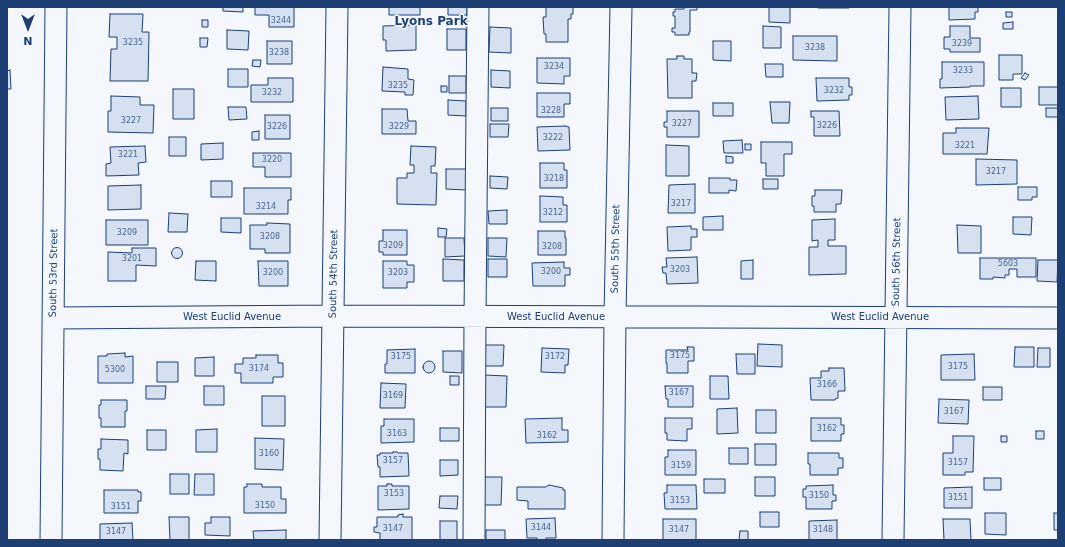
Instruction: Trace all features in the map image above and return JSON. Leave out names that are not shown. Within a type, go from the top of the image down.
[{"type":"street","name":"South 53rd Street","points":[[51,540],[56,7]]},
{"type":"street","name":"South 54th Street","points":[[330,540],[337,7]]},
{"type":"street","points":[[474,540],[478,7]]},
{"type":"street","name":"South 55th Street","points":[[613,540],[615,317],[621,7]]},
{"type":"street","name":"South 56th Street","points":[[893,540],[900,7]]},
{"type":"street","name":"West Euclid Avenue","points":[[53,318],[334,316],[1058,318]]},
{"type":"building","points":[[223,7],[243,7],[243,12],[223,11]]},
{"type":"building","points":[[255,7],[294,7],[294,27],[269,27],[269,15],[255,15]]},
{"type":"building","points":[[389,7],[420,7],[420,15],[389,15]]},
{"type":"building","points":[[448,7],[467,7],[467,15],[448,15]]},
{"type":"building","points":[[546,7],[573,7],[571,19],[568,19],[568,42],[546,42],[543,17],[546,17]]},
{"type":"building","points":[[684,7],[697,7],[697,10],[690,10],[690,32],[689,35],[675,35],[675,32],[672,32],[672,28],[675,28],[675,16],[673,16],[673,12],[675,12],[675,9],[684,9]]},
{"type":"building","points":[[769,7],[790,7],[790,23],[769,22]]},
{"type":"building","points":[[849,7],[849,8],[818,8]]},
{"type":"building","points":[[949,7],[978,7],[978,12],[975,12],[975,19],[949,20]]},
{"type":"building","points":[[1006,12],[1012,12],[1012,17],[1006,17]]},
{"type":"building","points":[[110,14],[143,14],[142,32],[149,32],[148,81],[110,81],[111,49],[117,49],[117,37],[109,37]]},
{"type":"building","points":[[202,20],[208,20],[208,27],[202,27]]},
{"type":"building","points":[[1013,22],[1013,29],[1003,29],[1003,23]]},
{"type":"building","points":[[416,25],[416,50],[386,51],[386,40],[383,40],[383,26]]},
{"type":"building","points":[[763,26],[781,27],[781,48],[763,48]]},
{"type":"building","points":[[950,26],[970,26],[970,38],[980,38],[980,52],[950,52],[950,49],[944,49],[944,37],[950,37]]},
{"type":"building","points":[[490,27],[511,28],[511,53],[489,52]]},
{"type":"building","points":[[447,29],[466,29],[466,50],[447,50]]},
{"type":"building","points":[[227,30],[249,31],[248,50],[227,49]]},
{"type":"building","points":[[793,36],[837,36],[837,61],[793,60]]},
{"type":"building","points":[[200,38],[208,38],[207,47],[200,47]]},
{"type":"building","points":[[267,41],[292,41],[292,64],[267,64]]},
{"type":"building","points":[[713,41],[731,41],[731,61],[713,60]]},
{"type":"building","points":[[999,55],[1022,55],[1022,74],[1013,74],[1013,80],[999,80]]},
{"type":"building","points":[[677,56],[684,56],[684,59],[692,59],[692,73],[697,73],[696,81],[692,81],[692,98],[668,98],[667,59],[677,59]]},
{"type":"building","points":[[537,58],[570,58],[570,76],[564,76],[564,84],[537,83]]},
{"type":"building","points":[[253,60],[261,60],[260,67],[252,66]]},
{"type":"building","points":[[942,62],[984,62],[984,86],[940,88],[940,79],[942,79]]},
{"type":"building","points":[[765,64],[783,64],[783,77],[766,77]]},
{"type":"building","points":[[383,67],[408,69],[408,79],[414,80],[413,95],[405,95],[405,92],[382,91]]},
{"type":"building","points":[[228,69],[248,69],[248,87],[228,87]]},
{"type":"building","points":[[10,70],[11,89],[7,89],[7,71]]},
{"type":"building","points":[[491,70],[510,71],[510,88],[491,87]]},
{"type":"building","points":[[1025,73],[1029,75],[1025,80],[1021,78]]},
{"type":"building","points":[[449,76],[466,76],[466,93],[449,93]]},
{"type":"building","points":[[268,78],[293,78],[293,102],[251,102],[251,85],[268,85]]},
{"type":"building","points":[[816,78],[849,78],[849,87],[852,87],[852,95],[849,95],[849,100],[817,101]]},
{"type":"building","points":[[441,86],[447,86],[447,92],[441,92]]},
{"type":"building","points":[[1039,87],[1058,87],[1058,105],[1039,105]]},
{"type":"building","points":[[1001,88],[1021,88],[1021,107],[1001,107]]},
{"type":"building","points":[[173,89],[194,89],[194,119],[173,119]]},
{"type":"building","points":[[537,93],[570,93],[570,104],[564,104],[564,117],[537,117]]},
{"type":"building","points":[[111,96],[140,97],[140,105],[154,105],[153,133],[108,132],[108,111],[111,111]]},
{"type":"building","points":[[978,96],[979,119],[946,120],[945,97]]},
{"type":"building","points":[[448,100],[466,101],[466,116],[448,115]]},
{"type":"building","points":[[770,102],[790,102],[789,123],[772,123]]},
{"type":"building","points":[[713,103],[733,103],[733,116],[713,116]]},
{"type":"building","points":[[228,107],[246,107],[247,119],[229,120]]},
{"type":"building","points":[[491,108],[508,108],[508,121],[491,121]]},
{"type":"building","points":[[1046,108],[1058,108],[1058,117],[1046,117]]},
{"type":"building","points":[[382,109],[407,109],[408,121],[416,121],[416,134],[382,134]]},
{"type":"building","points":[[667,111],[699,111],[699,137],[667,137],[667,127],[664,127],[664,122],[667,122]]},
{"type":"building","points":[[811,111],[839,111],[840,136],[814,136],[814,117],[811,117]]},
{"type":"building","points":[[265,115],[290,115],[290,139],[265,139]]},
{"type":"building","points":[[490,124],[509,124],[508,137],[490,137]]},
{"type":"building","points":[[537,127],[569,127],[570,150],[538,151]]},
{"type":"building","points":[[956,128],[989,128],[987,154],[943,154],[943,133],[956,133]]},
{"type":"building","points":[[259,131],[259,140],[252,140],[252,132]]},
{"type":"building","points":[[169,137],[186,137],[186,156],[169,156]]},
{"type":"building","points":[[742,140],[743,153],[724,153],[723,141]]},
{"type":"building","points":[[761,142],[792,142],[792,154],[784,154],[784,176],[766,176],[766,163],[761,163]]},
{"type":"building","points":[[223,143],[223,159],[201,160],[201,144]]},
{"type":"building","points":[[745,144],[751,144],[751,150],[745,150]]},
{"type":"building","points":[[666,145],[689,146],[689,176],[666,176]]},
{"type":"building","points":[[145,146],[146,162],[138,163],[139,175],[106,176],[106,164],[111,163],[110,147]]},
{"type":"building","points":[[411,146],[436,147],[435,166],[431,166],[431,173],[437,173],[436,205],[397,204],[397,178],[407,178],[407,173],[414,173],[414,165],[410,165]]},
{"type":"building","points":[[253,153],[291,153],[291,177],[265,177],[265,167],[253,167]]},
{"type":"building","points":[[726,156],[733,157],[733,163],[726,163]]},
{"type":"building","points":[[976,159],[1017,160],[1017,184],[976,185]]},
{"type":"building","points":[[540,163],[564,163],[564,170],[567,170],[567,188],[540,188]]},
{"type":"building","points":[[446,169],[466,169],[466,190],[446,189]]},
{"type":"building","points":[[490,176],[508,177],[507,189],[490,188]]},
{"type":"building","points":[[709,178],[730,178],[730,180],[737,180],[736,191],[729,190],[729,193],[709,193]]},
{"type":"building","points":[[763,179],[778,179],[778,189],[763,189]]},
{"type":"building","points":[[211,181],[232,181],[232,197],[211,197]]},
{"type":"building","points":[[695,184],[695,213],[668,213],[669,185]]},
{"type":"building","points":[[141,185],[141,209],[108,210],[108,186]]},
{"type":"building","points":[[1018,187],[1037,187],[1037,197],[1032,197],[1032,200],[1018,200]]},
{"type":"building","points":[[244,188],[291,188],[291,200],[288,200],[288,214],[244,214]]},
{"type":"building","points":[[815,190],[842,190],[841,204],[836,204],[836,212],[814,212],[814,206],[812,206],[812,196],[815,196]]},
{"type":"building","points":[[540,196],[563,197],[563,205],[567,205],[567,222],[540,222]]},
{"type":"building","points":[[507,210],[507,224],[489,224],[488,211]]},
{"type":"building","points":[[169,213],[188,214],[187,232],[168,232]]},
{"type":"building","points":[[723,216],[723,230],[703,230],[703,217]]},
{"type":"building","points":[[1013,217],[1032,217],[1031,235],[1013,234]]},
{"type":"building","points":[[221,218],[241,218],[241,233],[221,232]]},
{"type":"building","points":[[835,219],[835,240],[828,240],[828,246],[846,246],[846,274],[809,275],[809,247],[818,247],[818,240],[812,241],[812,220]]},
{"type":"building","points":[[106,220],[148,220],[148,245],[106,245]]},
{"type":"building","points":[[267,223],[290,224],[290,253],[265,253],[265,249],[250,249],[250,225],[267,225]]},
{"type":"building","points":[[957,225],[981,226],[981,253],[958,253]]},
{"type":"building","points":[[691,226],[691,229],[697,229],[697,237],[691,237],[691,250],[668,251],[667,227]]},
{"type":"building","points":[[438,228],[447,229],[446,237],[438,237]]},
{"type":"building","points":[[383,230],[407,230],[407,255],[383,255],[383,252],[379,252],[379,241],[383,241]]},
{"type":"building","points":[[538,231],[565,231],[566,255],[538,255]]},
{"type":"building","points":[[445,238],[464,238],[465,256],[445,257]]},
{"type":"building","points":[[488,238],[507,238],[506,257],[488,256]]},
{"type":"building","points":[[177,247],[181,249],[183,253],[181,257],[177,259],[173,257],[171,253],[173,249]]},
{"type":"building","points":[[132,248],[156,248],[156,266],[136,265],[136,281],[108,281],[108,252],[132,253]]},
{"type":"building","points":[[697,257],[698,283],[667,284],[666,273],[663,273],[662,267],[667,267],[666,258]]},
{"type":"building","points":[[980,258],[1036,258],[1036,277],[1017,277],[1017,269],[1009,269],[1009,275],[1005,275],[1005,278],[993,277],[993,279],[980,279]]},
{"type":"building","points":[[443,259],[464,260],[464,281],[443,281]]},
{"type":"building","points":[[488,259],[507,259],[507,277],[488,277]]},
{"type":"building","points":[[753,260],[753,279],[741,279],[741,261]]},
{"type":"building","points":[[1038,260],[1058,260],[1057,282],[1037,281]]},
{"type":"building","points":[[196,261],[216,261],[216,281],[195,280]]},
{"type":"building","points":[[258,261],[288,261],[288,286],[259,286]]},
{"type":"building","points":[[383,261],[407,261],[407,265],[414,265],[414,282],[407,282],[407,288],[383,288]]},
{"type":"building","points":[[564,262],[564,268],[570,268],[570,275],[565,275],[565,286],[533,286],[532,263]]},
{"type":"building","points":[[758,344],[782,345],[782,367],[757,366]]},
{"type":"building","points":[[484,345],[504,345],[503,366],[484,366]]},
{"type":"building","points":[[687,347],[694,347],[694,361],[688,361],[688,373],[667,373],[666,350],[688,350]]},
{"type":"building","points":[[1015,347],[1034,347],[1034,367],[1014,367]]},
{"type":"building","points":[[542,348],[569,349],[568,365],[565,365],[565,373],[541,372]]},
{"type":"building","points":[[1038,348],[1050,348],[1050,367],[1037,367]]},
{"type":"building","points":[[415,349],[415,373],[385,373],[385,364],[387,364],[387,350]]},
{"type":"building","points":[[443,351],[462,351],[462,373],[443,372]]},
{"type":"building","points":[[125,353],[125,357],[133,356],[133,383],[98,383],[98,356]]},
{"type":"building","points":[[736,354],[755,354],[755,374],[737,374]]},
{"type":"building","points":[[974,354],[975,380],[941,380],[941,355]]},
{"type":"building","points":[[256,355],[278,355],[278,363],[283,363],[283,377],[273,377],[273,383],[241,383],[241,373],[235,373],[235,364],[243,364],[243,358],[256,358]]},
{"type":"building","points":[[214,357],[214,376],[195,376],[195,358]]},
{"type":"building","points":[[429,361],[433,363],[435,367],[433,371],[429,373],[425,371],[423,367],[425,363]]},
{"type":"building","points":[[157,362],[178,362],[178,382],[157,382]]},
{"type":"building","points":[[829,368],[844,368],[845,391],[838,391],[838,398],[835,400],[811,400],[810,378],[821,378],[821,371],[829,371]]},
{"type":"building","points":[[484,375],[507,376],[506,407],[483,407]]},
{"type":"building","points":[[450,376],[459,376],[459,385],[450,385]]},
{"type":"building","points":[[710,376],[728,376],[729,399],[710,399]]},
{"type":"building","points":[[381,383],[406,384],[405,408],[380,408]]},
{"type":"building","points":[[146,386],[166,386],[165,399],[146,399]]},
{"type":"building","points":[[204,386],[224,386],[224,405],[204,405]]},
{"type":"building","points":[[665,386],[693,386],[693,407],[668,407]]},
{"type":"building","points":[[983,387],[1002,387],[1002,400],[983,400]]},
{"type":"building","points":[[262,396],[285,396],[285,426],[262,426]]},
{"type":"building","points":[[939,399],[969,400],[968,424],[938,423]]},
{"type":"building","points":[[101,400],[127,400],[125,427],[101,427],[99,405],[101,405]]},
{"type":"building","points":[[737,408],[738,433],[717,434],[717,409]]},
{"type":"building","points":[[756,410],[776,410],[776,433],[756,433]]},
{"type":"building","points":[[562,418],[562,430],[568,430],[568,442],[526,443],[525,419]]},
{"type":"building","points":[[665,418],[692,418],[692,429],[687,429],[687,441],[667,440],[667,433],[665,433]]},
{"type":"building","points":[[811,418],[841,418],[841,425],[844,425],[844,434],[841,434],[841,441],[811,441]]},
{"type":"building","points":[[384,419],[414,419],[414,442],[381,443],[381,426],[384,426]]},
{"type":"building","points":[[440,428],[459,428],[459,441],[440,441]]},
{"type":"building","points":[[217,429],[217,452],[196,452],[196,430]]},
{"type":"building","points":[[147,430],[166,430],[166,450],[147,450]]},
{"type":"building","points":[[1036,431],[1044,431],[1044,439],[1036,439]]},
{"type":"building","points":[[953,436],[974,436],[973,472],[965,472],[965,475],[943,475],[943,453],[953,453]]},
{"type":"building","points":[[1001,436],[1007,436],[1007,442],[1001,442]]},
{"type":"building","points":[[255,438],[284,439],[283,470],[255,469]]},
{"type":"building","points":[[101,439],[128,440],[128,454],[124,453],[123,471],[100,470],[98,449],[101,449]]},
{"type":"building","points":[[755,444],[776,444],[776,465],[755,465]]},
{"type":"building","points":[[729,448],[748,448],[748,464],[729,464]]},
{"type":"building","points":[[668,450],[696,450],[696,475],[665,475],[665,457],[668,457]]},
{"type":"building","points":[[380,453],[408,453],[409,476],[380,477],[380,467],[378,467],[377,455],[380,455]]},
{"type":"building","points":[[808,453],[839,453],[839,458],[843,458],[843,468],[838,468],[838,475],[810,475]]},
{"type":"building","points":[[440,460],[458,460],[458,475],[440,476]]},
{"type":"building","points":[[170,474],[189,474],[189,494],[170,494]]},
{"type":"building","points":[[195,474],[214,474],[214,495],[194,495]]},
{"type":"building","points":[[483,477],[502,477],[501,505],[483,505]]},
{"type":"building","points":[[755,477],[775,477],[775,496],[755,496]]},
{"type":"building","points":[[984,478],[1001,478],[1001,490],[984,490]]},
{"type":"building","points":[[704,479],[725,479],[725,493],[704,493]]},
{"type":"building","points":[[247,484],[262,484],[262,487],[281,487],[281,499],[286,499],[286,513],[244,513],[244,487],[247,487]]},
{"type":"building","points":[[387,484],[392,484],[392,486],[409,486],[409,509],[378,510],[378,486],[387,486]]},
{"type":"building","points":[[549,485],[563,488],[563,490],[565,490],[565,509],[528,509],[528,501],[517,500],[517,487],[546,487]]},
{"type":"building","points":[[667,485],[696,485],[697,509],[665,509],[664,493],[667,493]]},
{"type":"building","points":[[833,485],[833,495],[836,495],[836,501],[832,501],[832,509],[806,509],[806,497],[803,497],[803,489],[806,489],[806,486]]},
{"type":"building","points":[[972,487],[972,508],[944,508],[944,488]]},
{"type":"building","points":[[104,490],[138,490],[138,492],[141,492],[141,501],[138,501],[138,513],[104,513]]},
{"type":"building","points":[[440,496],[458,496],[457,509],[439,508]]},
{"type":"building","points":[[760,512],[779,512],[779,527],[760,527]]},
{"type":"building","points":[[985,513],[1006,513],[1006,535],[985,534]]},
{"type":"building","points":[[1054,513],[1058,513],[1058,530],[1054,530]]},
{"type":"building","points":[[403,514],[403,517],[412,517],[412,540],[380,540],[380,533],[374,532],[374,527],[377,527],[377,517],[398,517],[398,515]]},
{"type":"building","points":[[169,517],[189,517],[189,540],[170,540]]},
{"type":"building","points":[[211,517],[230,517],[230,536],[205,535],[205,523],[211,523]]},
{"type":"building","points":[[555,518],[556,538],[537,540],[537,538],[527,538],[526,519]]},
{"type":"building","points":[[663,519],[696,519],[696,540],[663,540]]},
{"type":"building","points":[[943,519],[970,519],[971,540],[944,540]]},
{"type":"building","points":[[837,520],[837,540],[809,540],[809,521]]},
{"type":"building","points":[[440,521],[457,521],[457,540],[440,540]]},
{"type":"building","points":[[132,523],[133,540],[100,540],[100,524]]},
{"type":"building","points":[[286,530],[286,540],[254,540],[253,531]]},
{"type":"building","points":[[486,530],[505,530],[505,540],[486,540]]},
{"type":"building","points":[[740,531],[748,531],[748,540],[739,540]]},
{"type":"district","name":"Lyons Park","points":[[431,22]]}]
